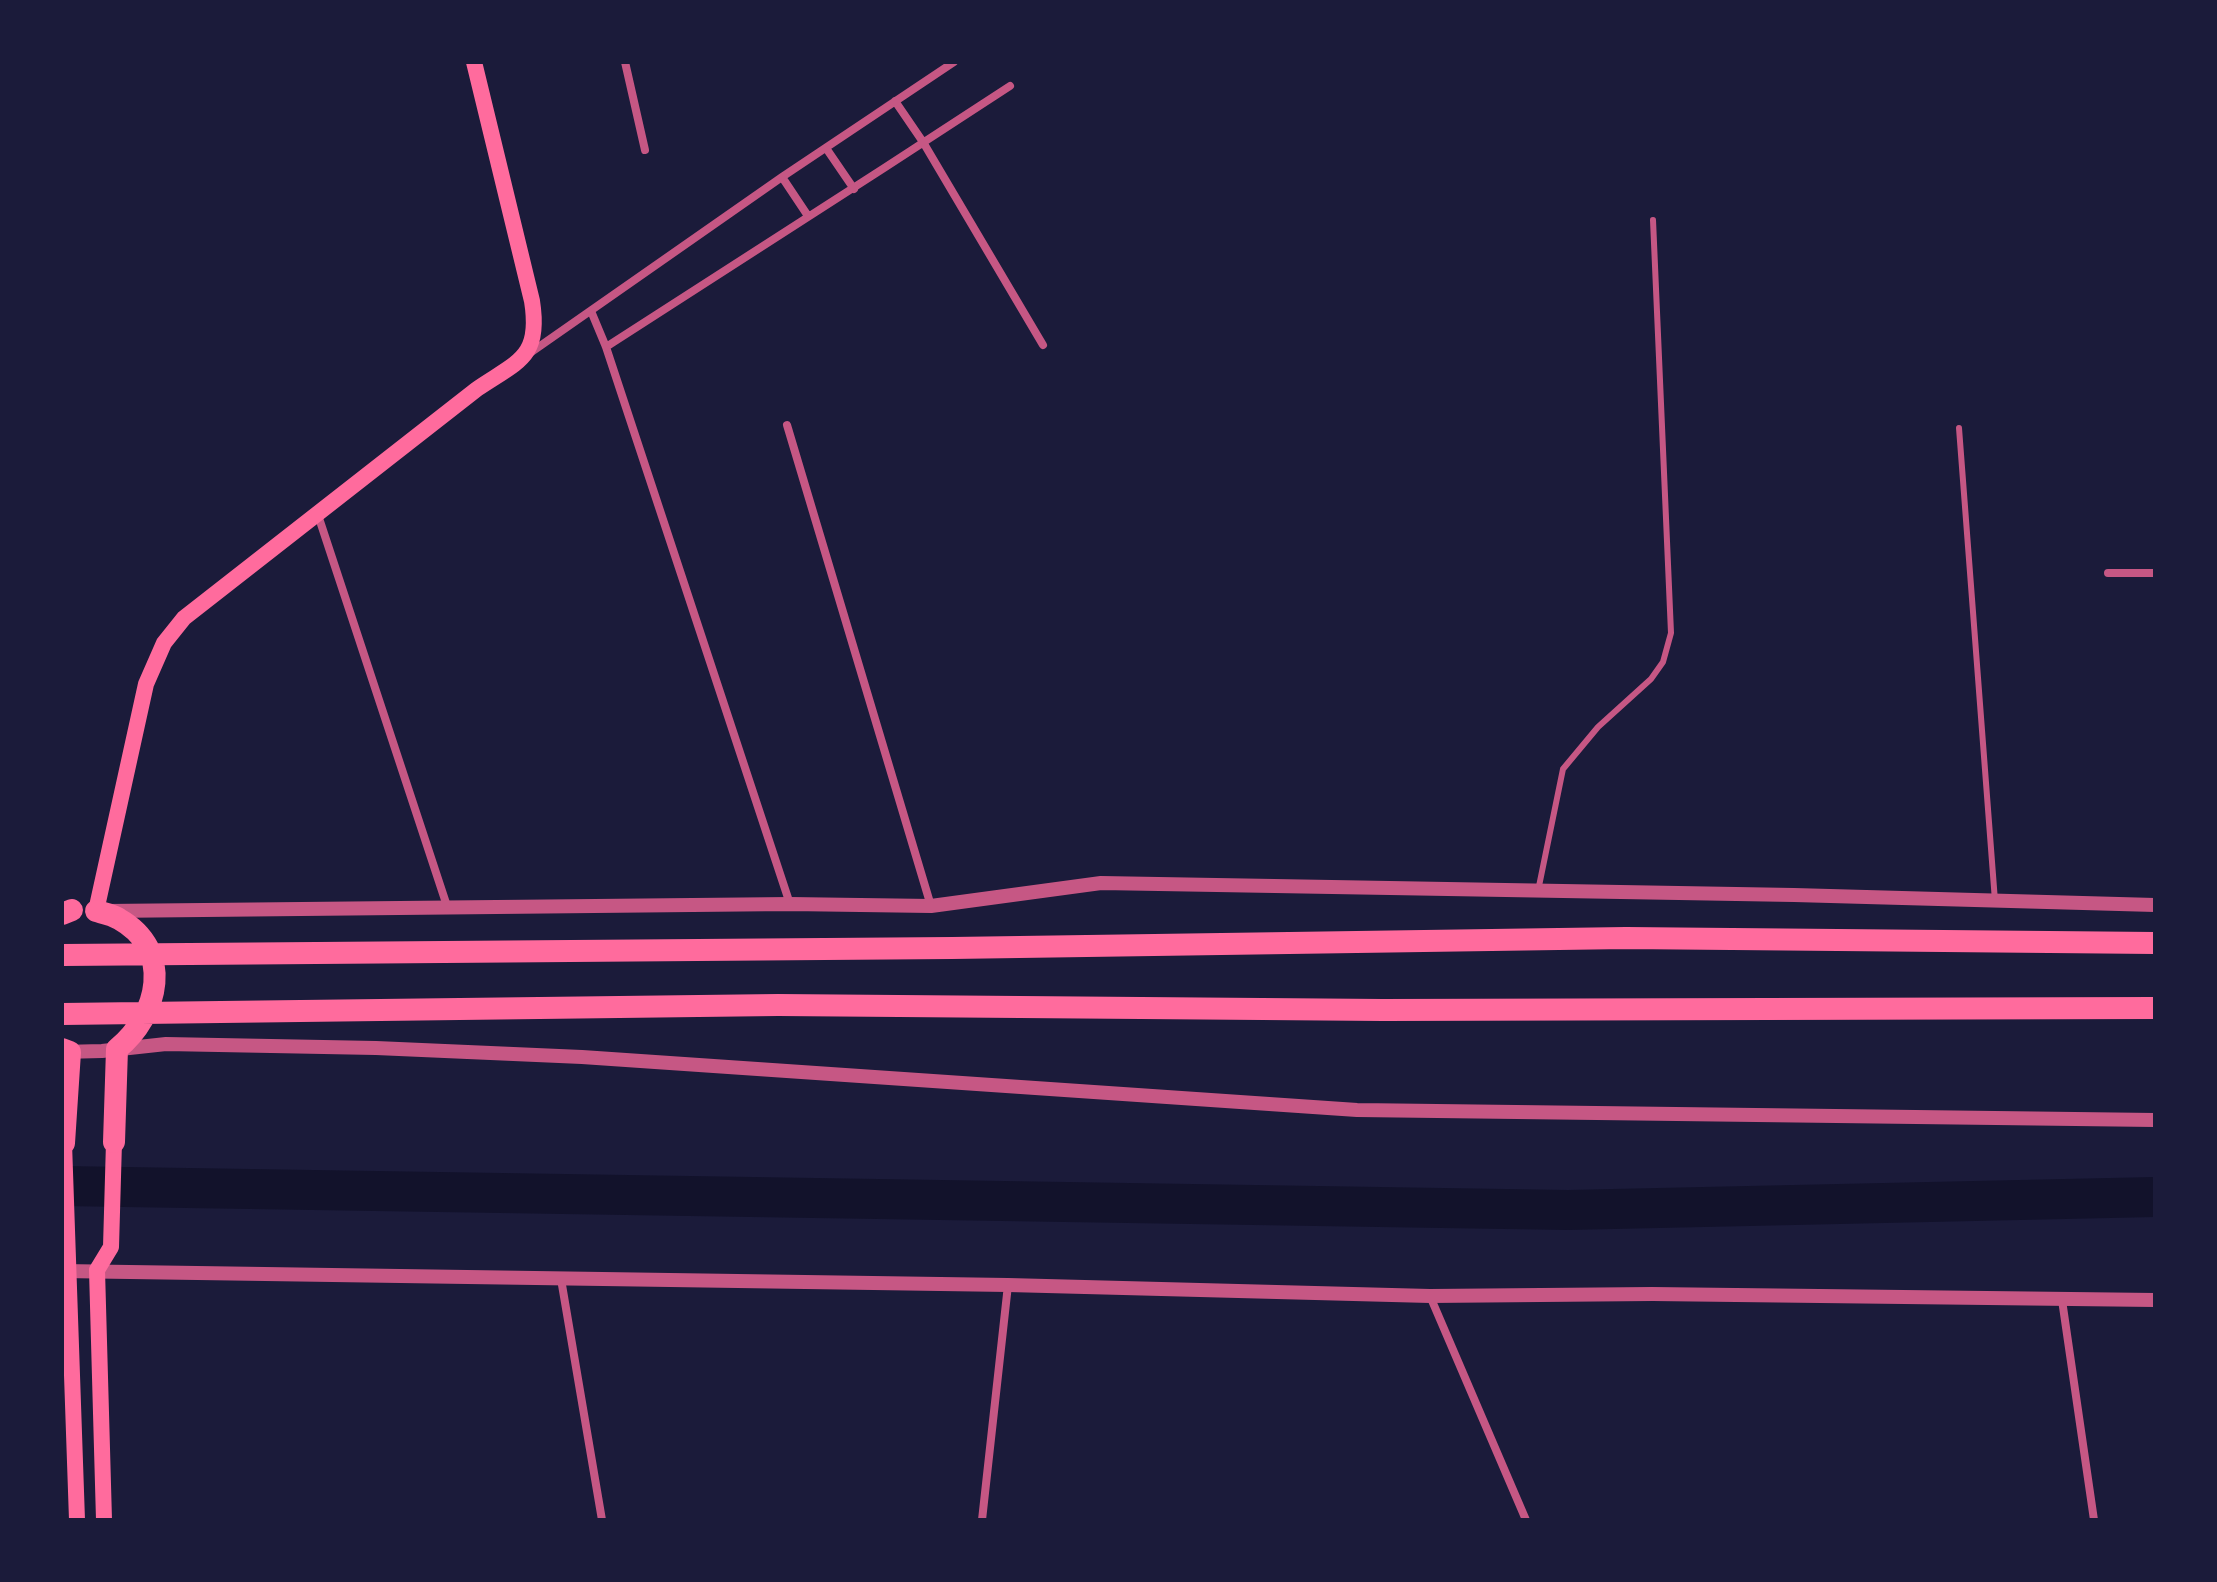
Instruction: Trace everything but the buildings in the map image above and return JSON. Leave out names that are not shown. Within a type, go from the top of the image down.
[{"type":"highway","points":[[96,911],[119,919],[138,934],[151,955],[156,979],[147,1013],[129,1039],[117,1049],[114,1142]]},
{"type":"highway","points":[[62,955],[1626,938],[2155,943]]},
{"type":"highway","points":[[62,1014],[778,1005],[1367,1010],[2155,1008]]},
{"type":"highway","points":[[64,1143],[65,1051]]},
{"type":"main road","points":[[96,911],[146,684],[164,643],[184,618],[317,512],[477,389],[526,356],[534,336],[532,301],[474,62]]},
{"type":"main road","points":[[104,1520],[97,1270],[111,1247],[114,1142]]},
{"type":"main road","points":[[64,1143],[77,1520]]},
{"type":"street","points":[[625,62],[645,150]]},
{"type":"street","points":[[526,356],[782,177],[954,62]]},
{"type":"street","points":[[606,347],[1010,86]]},
{"type":"street","points":[[895,101],[923,142],[1043,345]]},
{"type":"street","points":[[826,148],[854,189]]},
{"type":"street","points":[[782,177],[808,216]]},
{"type":"street","points":[[591,311],[606,347],[790,904]]},
{"type":"street","points":[[787,425],[931,906]]},
{"type":"street","points":[[317,512],[447,906]]},
{"type":"street","points":[[2108,573],[2155,573]]},
{"type":"street","points":[[65,912],[447,906],[931,906],[1101,883],[2155,905]]},
{"type":"street","points":[[65,1051],[166,1044],[566,1056],[1357,1110],[2155,1120]]},
{"type":"street","points":[[67,1265],[97,1270],[1008,1285],[1430,1296],[1652,1294],[2155,1300]]},
{"type":"street","points":[[561,1279],[602,1520]]},
{"type":"street","points":[[982,1520],[1008,1285]]},
{"type":"street","points":[[1430,1296],[1526,1520]]},
{"type":"street","points":[[2062,1300],[2094,1520]]},
{"type":"lane","points":[[1538,891],[1563,769],[1585,741],[1651,679],[1669,648],[1671,633],[1653,220]]},
{"type":"lane","points":[[1959,428],[1995,901]]},
{"type":"waterway","points":[[62,1186],[1568,1210],[2155,1197]]}]
